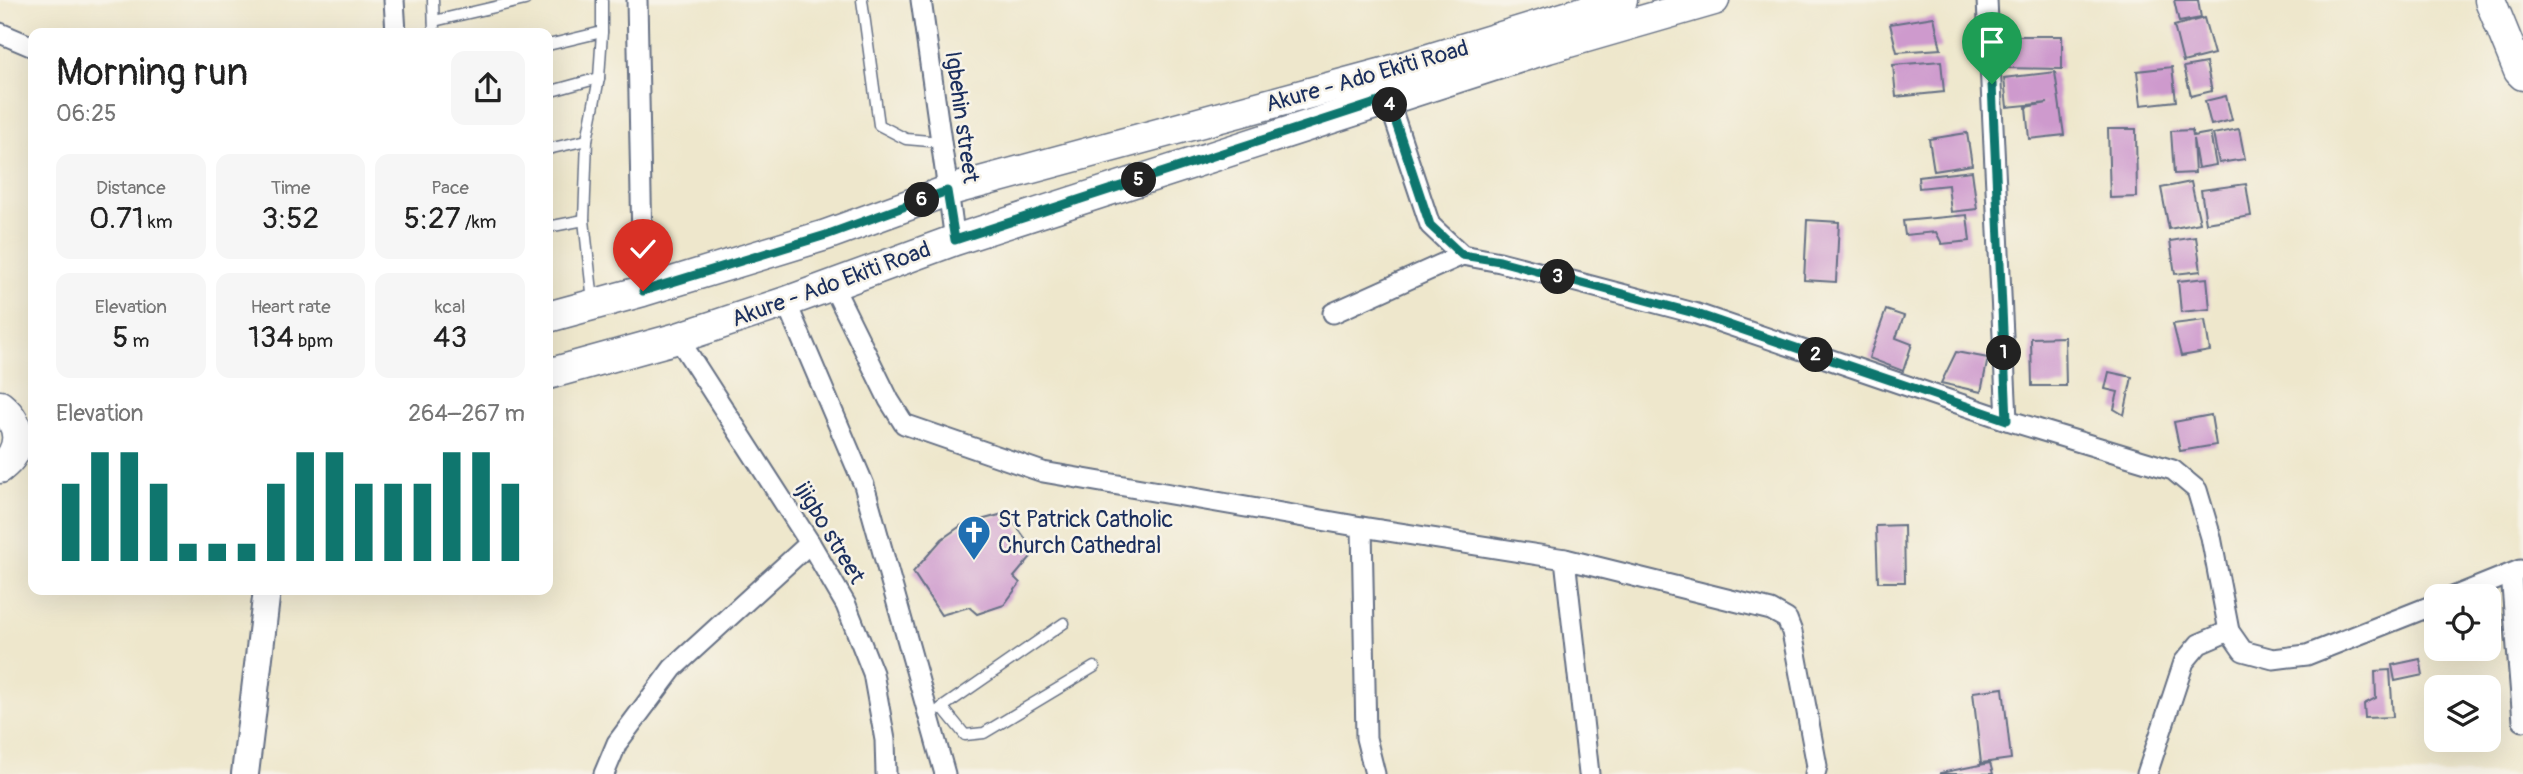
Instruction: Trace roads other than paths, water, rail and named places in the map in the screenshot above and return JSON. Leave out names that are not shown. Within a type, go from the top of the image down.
[{"type":"main road","name":"Akure - Ado Ekiti Road","points":[[553,316],[826,235],[947,191],[1380,74],[1622,0]]},
{"type":"main road","name":"Akure - Ado Ekiti Road","points":[[553,373],[678,338],[955,240],[1388,99],[1548,48],[1714,0]]},
{"type":"main road","points":[[2490,0],[2523,75]]},
{"type":"main road","points":[[9,467],[18,439],[14,412]]},
{"type":"main road","points":[[246,774],[266,595]]},
{"type":"street","points":[[394,0],[396,28]]},
{"type":"street","points":[[637,0],[643,291]]},
{"type":"street","name":"Igbehin street","points":[[921,0],[955,240]]},
{"type":"street","points":[[1987,0],[2007,420]]},
{"type":"street","points":[[0,33],[28,45]]},
{"type":"street","points":[[1388,99],[1430,225],[1462,255]]},
{"type":"street","points":[[1333,313],[1462,255],[1500,261],[1694,313],[2007,420],[2173,470],[2197,490],[2211,537],[2230,631],[2244,651],[2273,659],[2307,655],[2424,609]]},
{"type":"street","points":[[832,284],[889,400],[904,424],[1043,472],[1565,559],[1771,610],[1787,619],[1792,632],[1817,766],[1815,774]]},
{"type":"street","points":[[786,302],[864,485],[936,713],[945,774]]},
{"type":"street","name":"ijigbo street","points":[[678,338],[810,543],[846,605],[873,673],[885,740],[886,774]]},
{"type":"street","points":[[1362,527],[1366,738],[1374,774]]},
{"type":"street","points":[[604,774],[617,743],[673,668],[810,543]]},
{"type":"street","points":[[1565,559],[1588,774]]},
{"type":"street","points":[[2485,584],[2517,571],[2523,721]]},
{"type":"street","points":[[2147,774],[2184,662],[2199,644],[2230,631]]},
{"type":"lane","points":[[433,0],[434,28]]},
{"type":"lane","points":[[434,21],[525,0]]},
{"type":"lane","points":[[593,305],[584,220],[587,140],[599,78],[601,0]]},
{"type":"lane","points":[[862,0],[879,125],[906,139],[941,142]]},
{"type":"lane","points":[[553,44],[602,32]]},
{"type":"lane","points":[[553,91],[599,78]]},
{"type":"lane","points":[[553,148],[587,140]]},
{"type":"lane","points":[[553,226],[584,220]]},
{"type":"lane","points":[[1064,623],[936,713],[965,735],[984,733],[1094,667]]},
{"type":"place","name":"St Patrick Catholic Church Cathedral","points":[[974,562]]}]
